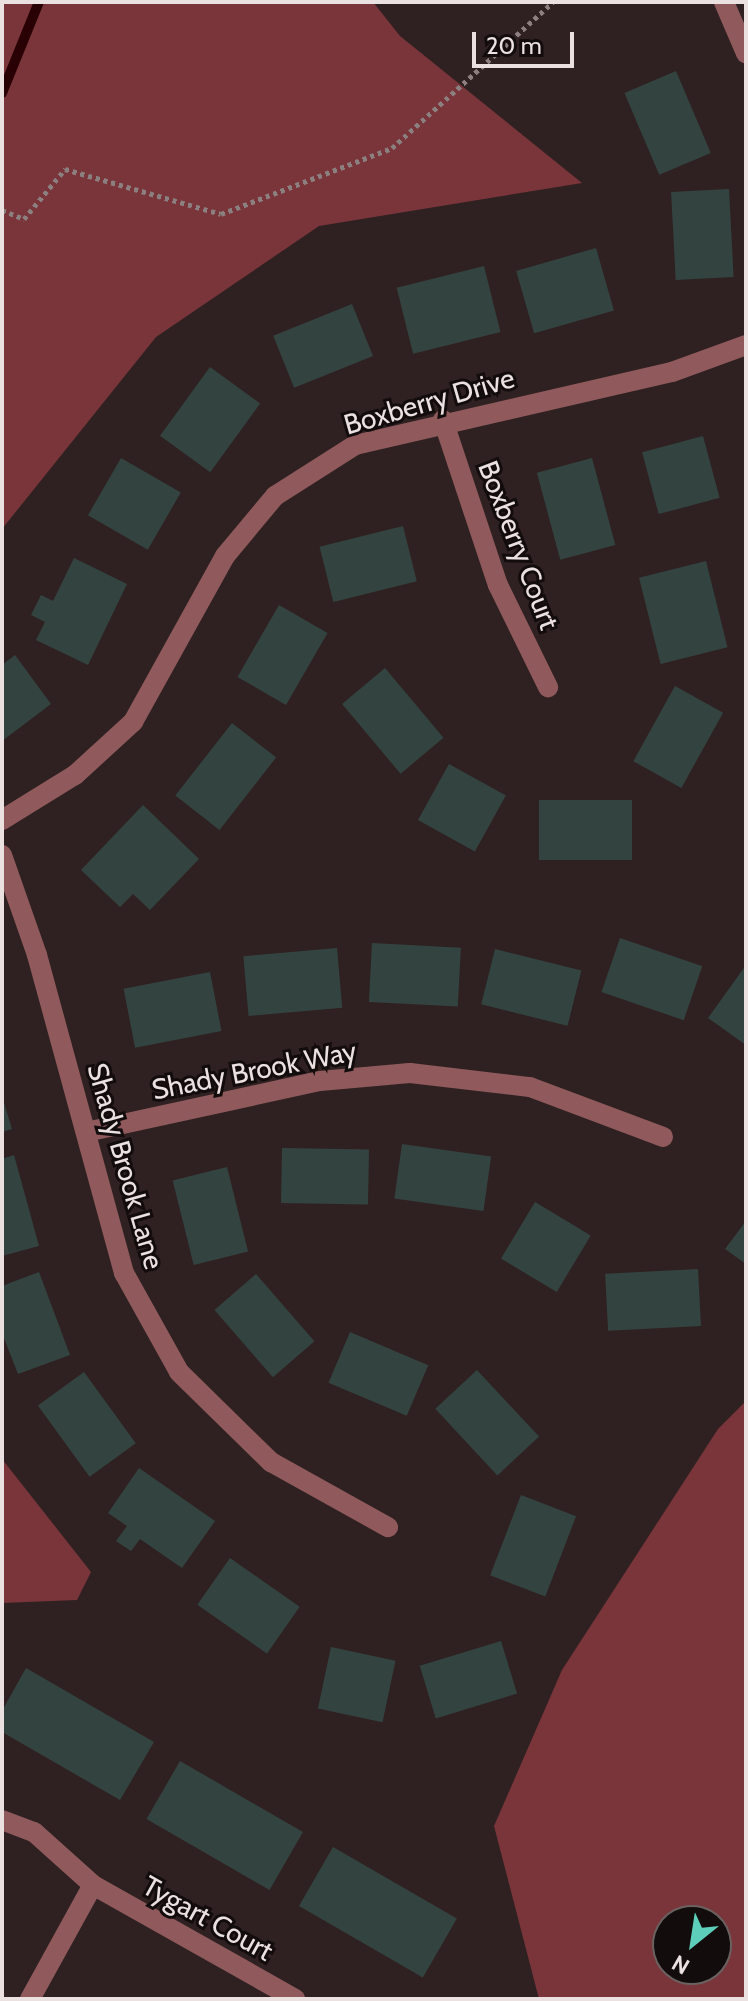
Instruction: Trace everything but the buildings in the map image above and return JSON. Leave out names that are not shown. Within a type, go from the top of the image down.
[{"type":"street","points":[[724,2],[746,53]]},
{"type":"street","name":"Boxberry Drive","points":[[2,820],[75,775],[133,722],[225,556],[275,496],[355,445],[443,420],[672,372],[746,345]]},
{"type":"street","name":"Boxberry Court","points":[[443,420],[498,585],[548,687]]},
{"type":"street","name":"Shady Brook Lane","points":[[2,855],[86,1132],[124,1273],[179,1372],[271,1462],[388,1527]]},
{"type":"street","name":"Shady Brook Way","points":[[86,1132],[320,1081],[410,1073],[530,1087],[663,1137]]},
{"type":"street","name":"Tygart Court","points":[[2,1820],[34,1832],[93,1885],[295,1999]]},
{"type":"street","points":[[30,1999],[93,1885]]},
{"type":"path","points":[[2,210],[24,219],[65,169],[221,214],[392,148],[553,2]]},
{"type":"shaded area","points":[[2,2],[373,2],[400,36],[582,183],[319,226],[156,337],[2,529]]},
{"type":"shaded area","points":[[746,1401],[746,1999],[539,1999],[494,1826],[562,1670],[718,1429]]},
{"type":"shaded area","points":[[2,1459],[91,1572],[77,1600],[2,1603]]},
{"type":"waterway","points":[[2,93],[39,2]]}]
